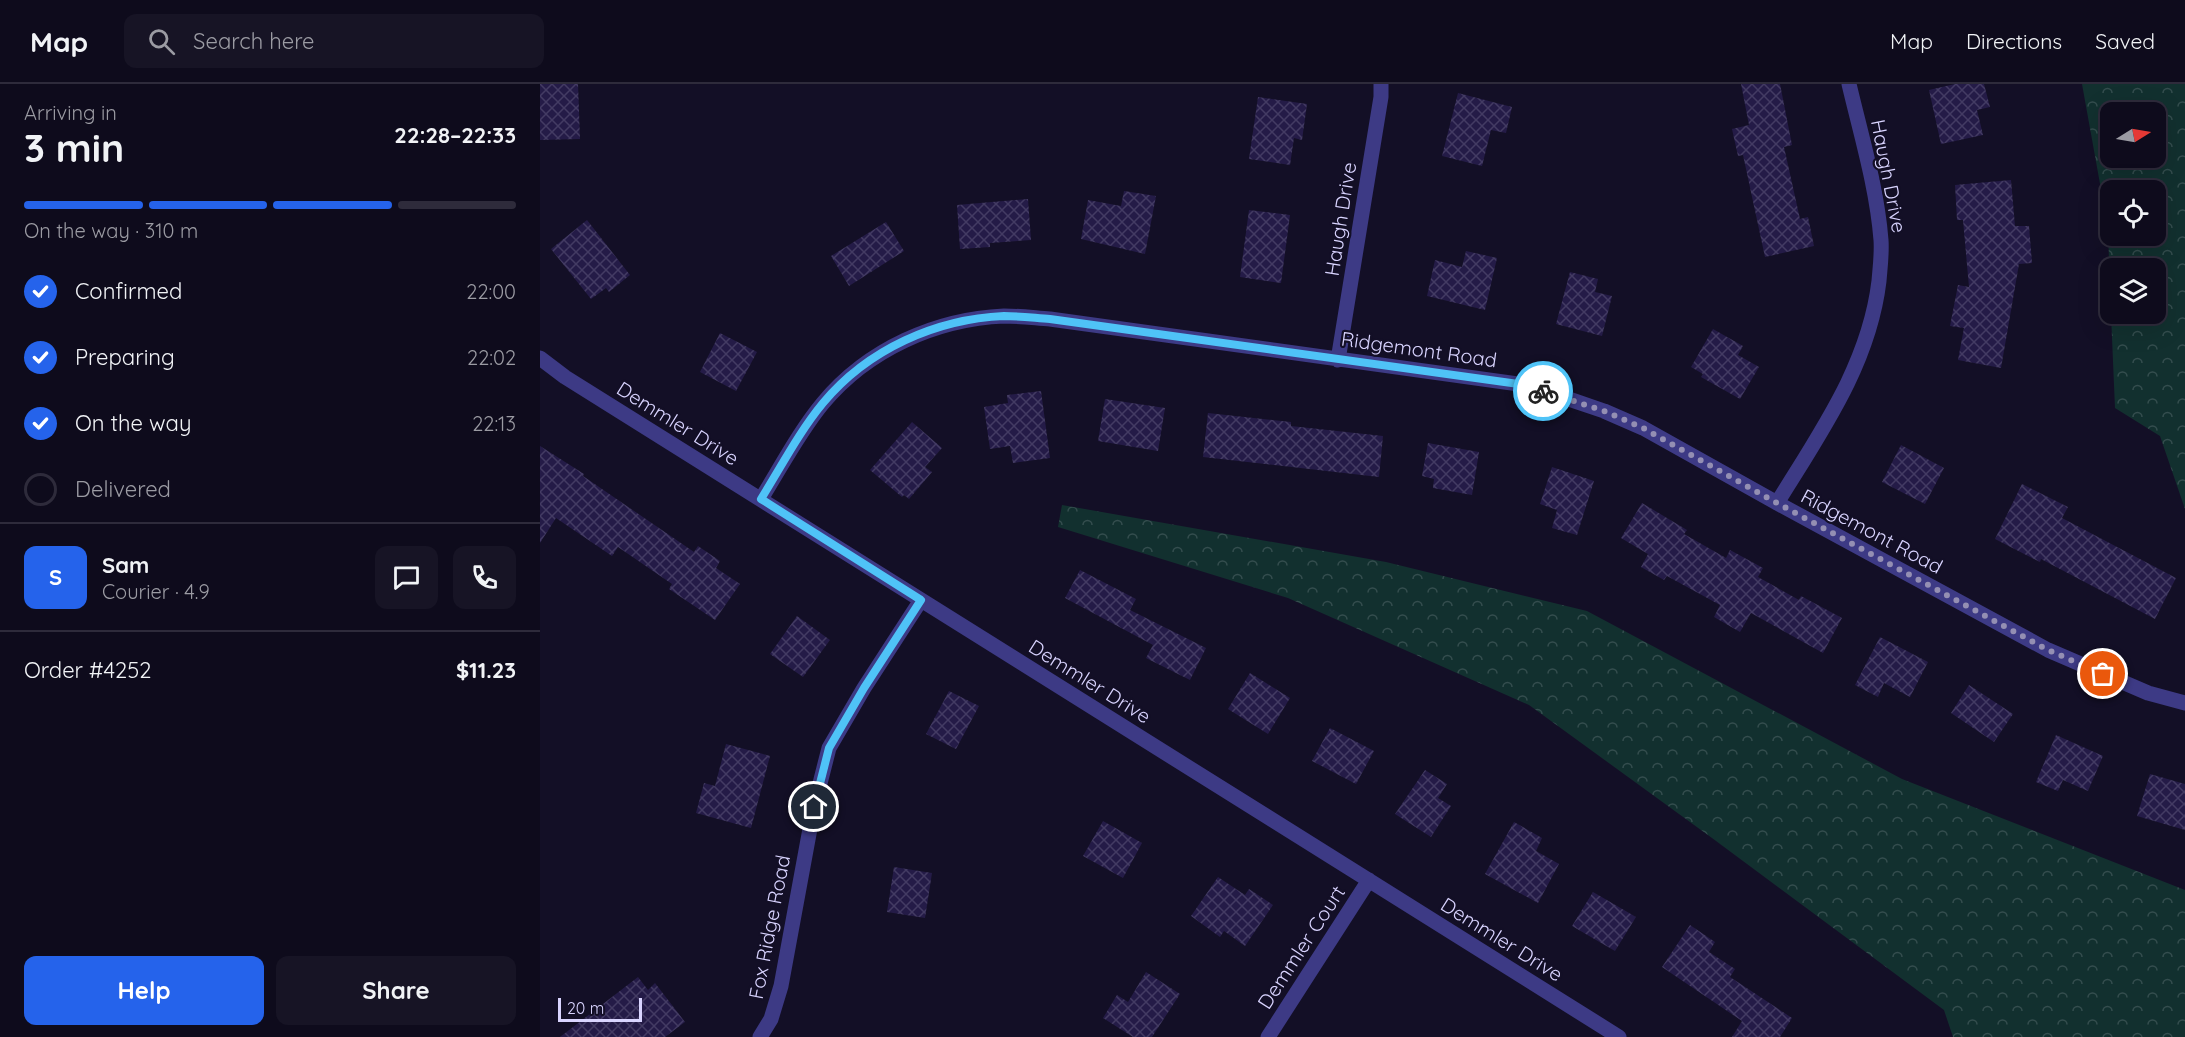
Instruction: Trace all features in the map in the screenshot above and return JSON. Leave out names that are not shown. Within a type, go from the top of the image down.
[{"type":"street","name":"Haugh Drive","points":[[1338,360],[1381,97],[1381,84]]},
{"type":"street","name":"Haugh Drive","points":[[1777,503],[1841,397],[1858,362],[1876,304],[1881,242],[1869,173],[1849,84]]},
{"type":"street","name":"Ridgemont Road","points":[[761,499],[804,428],[843,381],[864,365],[909,338],[942,326],[975,319],[1006,316],[1050,319],[1526,385],[1604,411],[1643,428],[2048,650],[2148,693],[2185,703]]},
{"type":"street","name":"Demmler Drive","points":[[540,358],[565,377],[1619,1037]]},
{"type":"street","name":"Fox Ridge Road","points":[[760,1037],[771,1019],[781,986],[814,807],[829,748],[864,688],[921,600]]},
{"type":"street","name":"Demmler Court","points":[[1268,1037],[1369,880]]},
{"type":"green space","points":[[2082,84],[2185,84],[2185,509],[2160,436],[2115,408],[2111,324],[2166,324],[2166,258],[2109,258],[2109,246],[2166,246],[2166,180],[2100,180],[2100,184]]},
{"type":"green space","points":[[1062,505],[1386,562],[1587,611],[1902,779],[2185,890],[2185,1037],[1953,1037],[1944,1010],[1529,705],[1288,598],[1058,527]]},
{"type":"building","points":[[540,84],[578,84],[580,139],[540,140]]},
{"type":"building","points":[[1741,84],[1780,84],[1792,145],[1784,147],[1800,219],[1808,217],[1814,246],[1765,257],[1743,155],[1738,156],[1732,129],[1749,125]]},
{"type":"building","points":[[1955,84],[1984,84],[1990,107],[1977,110],[1983,135],[1941,144],[1929,90]]},
{"type":"building","points":[[1458,93],[1512,107],[1506,133],[1491,130],[1482,166],[1442,156]]},
{"type":"building","points":[[1258,97],[1307,104],[1302,140],[1294,138],[1290,165],[1249,159]]},
{"type":"building","points":[[2011,180],[2015,226],[2029,226],[2032,263],[2019,264],[2001,368],[1958,360],[1964,328],[1950,326],[1958,285],[1969,287],[1963,220],[1957,220],[1955,185]]},
{"type":"building","points":[[1124,191],[1156,196],[1145,254],[1081,239],[1088,200],[1121,206]]},
{"type":"building","points":[[1028,199],[1031,240],[990,243],[990,247],[960,249],[957,205]]},
{"type":"building","points":[[1249,210],[1290,215],[1281,283],[1240,277]]},
{"type":"building","points":[[587,220],[630,275],[609,292],[606,288],[591,299],[551,249]]},
{"type":"building","points":[[886,222],[904,251],[849,286],[831,256]]},
{"type":"building","points":[[1466,251],[1497,258],[1485,310],[1427,296],[1435,260],[1462,267]]},
{"type":"building","points":[[1570,272],[1598,279],[1595,292],[1612,296],[1602,336],[1556,324]]},
{"type":"building","points":[[1713,329],[1743,346],[1738,355],[1759,367],[1740,399],[1701,377],[1703,374],[1691,367]]},
{"type":"building","points":[[720,333],[757,352],[736,391],[700,372]]},
{"type":"building","points":[[1041,391],[1050,458],[1013,463],[1010,446],[990,449],[984,407],[1008,403],[1007,395]]},
{"type":"building","points":[[1105,399],[1165,408],[1158,451],[1098,441]]},
{"type":"building","points":[[1208,413],[1291,422],[1291,426],[1383,436],[1379,477],[1203,457]]},
{"type":"building","points":[[912,422],[942,448],[925,467],[932,472],[909,499],[904,495],[902,497],[870,470]]},
{"type":"building","points":[[1428,443],[1479,452],[1472,495],[1433,488],[1434,479],[1422,476]]},
{"type":"building","points":[[1901,445],[1944,468],[1925,504],[1882,482]]},
{"type":"building","points":[[540,446],[584,474],[583,476],[694,552],[698,546],[720,561],[716,568],[740,584],[715,620],[669,589],[672,584],[618,547],[612,556],[556,518],[540,543]]},
{"type":"building","points":[[1552,467],[1594,481],[1577,535],[1552,528],[1557,510],[1540,504]]},
{"type":"building","points":[[2022,484],[2068,507],[2062,518],[2176,578],[2155,619],[2041,559],[2040,562],[1995,539]]},
{"type":"building","points":[[1642,503],[1687,530],[1684,534],[1726,558],[1730,550],[1763,568],[1758,577],[1799,600],[1801,596],[1842,618],[1823,653],[1751,613],[1740,632],[1714,617],[1720,605],[1667,576],[1664,580],[1641,567],[1648,554],[1621,538]]},
{"type":"building","points":[[1080,570],[1136,599],[1130,610],[1206,648],[1190,680],[1146,658],[1153,645],[1065,598]]},
{"type":"building","points":[[797,616],[830,640],[803,677],[770,654]]},
{"type":"building","points":[[1880,637],[1928,662],[1910,697],[1884,683],[1878,697],[1855,685]]},
{"type":"building","points":[[1250,673],[1290,698],[1268,734],[1228,709]]},
{"type":"building","points":[[1969,685],[2013,714],[1994,742],[1951,713]]},
{"type":"building","points":[[949,691],[979,706],[956,749],[926,734]]},
{"type":"building","points":[[1330,728],[1374,751],[1356,784],[1312,761]]},
{"type":"building","points":[[2056,735],[2103,756],[2088,791],[2063,780],[2058,791],[2036,782]]},
{"type":"building","points":[[726,744],[770,756],[751,828],[696,813],[704,783],[715,786]]},
{"type":"building","points":[[1425,770],[1447,784],[1438,798],[1451,806],[1431,837],[1395,814]]},
{"type":"building","points":[[2150,774],[2185,784],[2185,830],[2137,816]]},
{"type":"building","points":[[1103,821],[1142,843],[1123,878],[1083,856]]},
{"type":"building","points":[[1514,822],[1542,838],[1536,851],[1559,864],[1538,903],[1485,874]]},
{"type":"building","points":[[894,867],[932,873],[925,918],[887,912]]},
{"type":"building","points":[[1218,877],[1245,895],[1249,889],[1273,905],[1245,946],[1224,931],[1220,937],[1191,916]]},
{"type":"building","points":[[1593,892],[1636,917],[1615,951],[1572,926]]},
{"type":"building","points":[[1690,925],[1715,942],[1709,952],[1735,969],[1730,977],[1792,1018],[1780,1037],[1732,1037],[1742,1021],[1662,967]]},
{"type":"building","points":[[1146,972],[1180,994],[1152,1037],[1133,1037],[1103,1018],[1117,995],[1128,1002]]},
{"type":"building","points":[[638,977],[648,990],[655,983],[685,1022],[665,1037],[560,1037]]},
{"type":"way so far","points":[[1543,391],[1604,411],[1643,428],[2048,650],[2103,674]]},
{"type":"route","points":[[814,807],[829,748],[864,688],[921,600],[761,499],[804,428],[843,381],[864,365],[909,338],[942,326],[975,319],[1006,316],[1050,319],[1526,385],[1543,391]]}]
